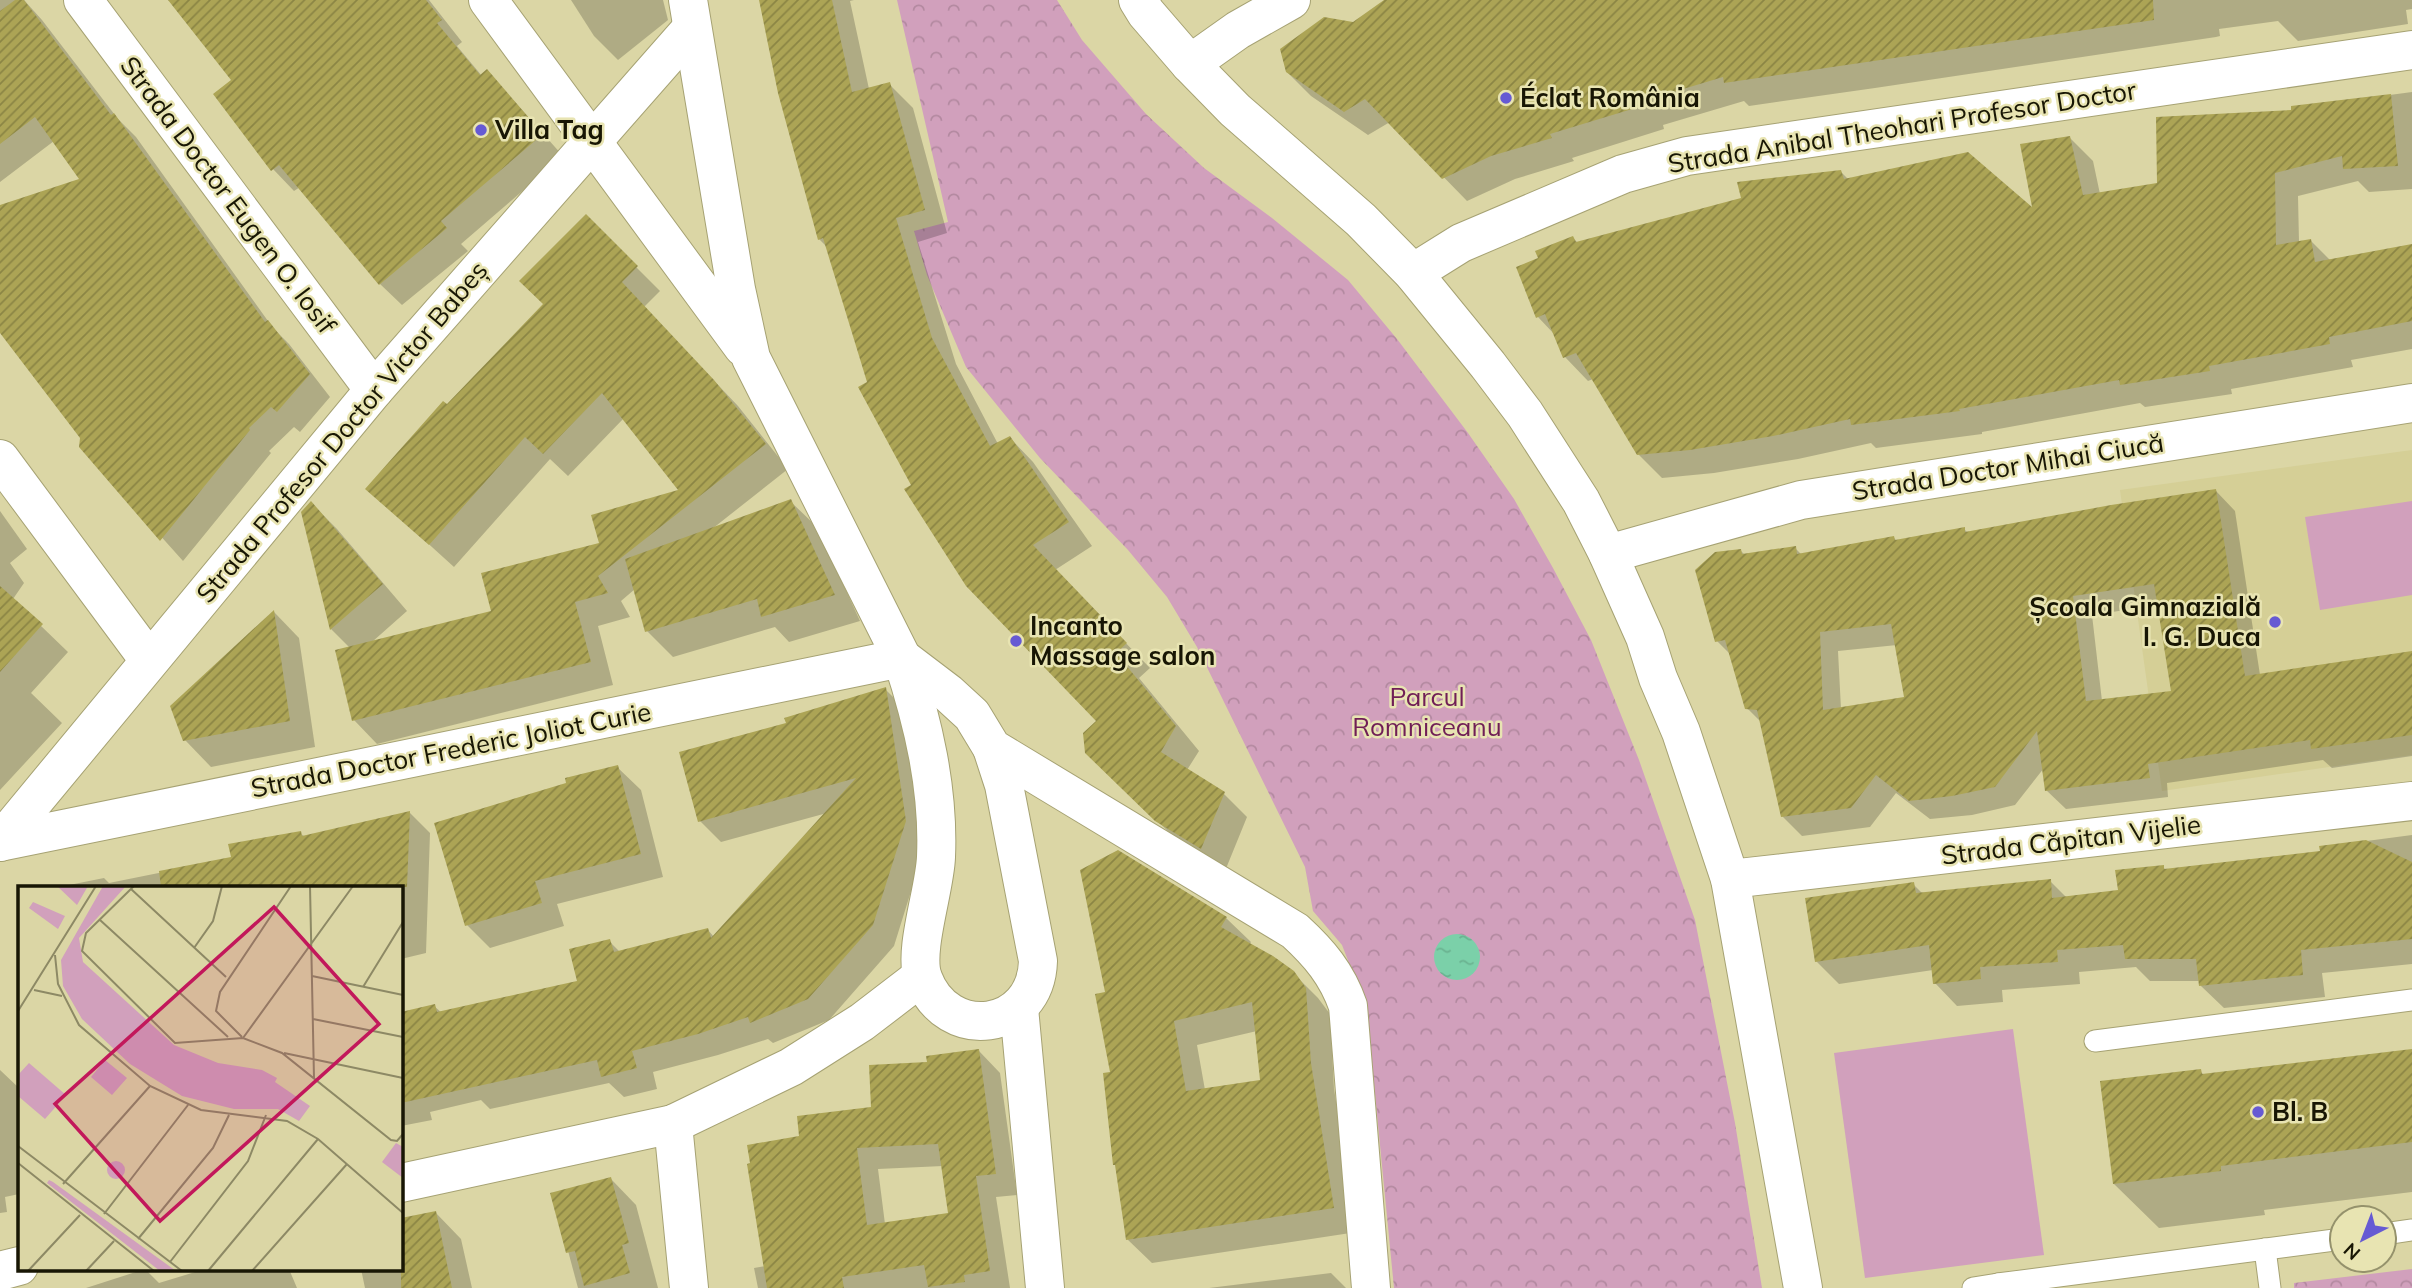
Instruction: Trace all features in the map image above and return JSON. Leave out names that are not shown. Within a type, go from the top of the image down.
[{"type":"street","name":"Strada Doctor Eugen O. Iosif","points":[[83,0],[374,390]]},
{"type":"street","points":[[488,0],[751,358],[902,658],[925,738],[936,816],[936,857],[920,958],[922,976],[930,994],[942,1007],[958,1017],[975,1021],[989,1020],[1019,1008],[1030,995],[1038,977],[1038,961],[1004,785],[992,748],[972,715],[902,658]]},
{"type":"street","points":[[1138,0],[1190,64],[1236,110],[1361,220],[1412,273],[1525,414],[1581,501],[1645,637],[1658,678],[1681,732],[1730,879],[1803,1288]]},
{"type":"street","points":[[1190,64],[1238,30],[1291,0]]},
{"type":"street","name":"Strada Profesor Doctor Victor Babeș","points":[[0,842],[374,390],[591,142],[690,14]]},
{"type":"street","points":[[690,14],[736,289],[751,358]]},
{"type":"street","name":"Strada Anibal Theohari Profesor Doctor","points":[[1412,273],[1473,238],[1623,174],[1686,156],[2412,50]]},
{"type":"street","name":"Strada Doctor Mihai Ciucă","points":[[1608,554],[1801,500],[2412,403]]},
{"type":"street","points":[[0,459],[149,660]]},
{"type":"street","name":"Strada Doctor Frederic Joliot Curie","points":[[0,842],[902,658]]},
{"type":"street","points":[[992,748],[1295,931],[1329,966],[1341,986],[1348,1006],[1371,1288]]},
{"type":"street","name":"Strada Căpitan Vijelie","points":[[1730,879],[2412,801]]},
{"type":"street","points":[[402,1183],[673,1124],[792,1066],[862,1022],[922,976]]},
{"type":"street","points":[[1019,1008],[1045,1288]]},
{"type":"street","points":[[673,1124],[688,1288]]},
{"type":"street","points":[[0,1271],[18,1266]]},
{"type":"lane","points":[[2095,1041],[2412,1000]]},
{"type":"lane","points":[[1973,1288],[2328,1241]]},
{"type":"lane","points":[[2265,1249],[2270,1288]]},
{"type":"shaded area","name":"Școala Gimnazială I. G. Duca","points":[[2412,450],[2412,755],[2162,791],[2120,490]]},
{"type":"green space","name":"Parcul Romniceanu","points":[[897,0],[1057,0],[1082,40],[1146,114],[1204,168],[1272,218],[1348,280],[1397,339],[1514,499],[1591,640],[1639,760],[1695,920],[1735,1123],[1762,1288],[1394,1288],[1371,1053],[1361,994],[1342,945],[1313,911],[1305,867],[1197,647],[1167,597],[1128,550],[1040,458],[966,367],[927,275],[914,231],[948,222]]},
{"type":"green space","points":[[2412,501],[2412,595],[2320,610],[2305,517]]},
{"type":"green space","points":[[2013,1029],[2044,1255],[1865,1278],[1834,1053]]},
{"type":"green space","points":[[2412,1269],[2412,1288],[2294,1288],[2294,1283],[2370,1274],[2398,1274],[2398,1271]]},
{"type":"water","points":[[1457,934],[1473,941],[1480,957],[1473,973],[1457,980],[1441,973],[1434,957],[1441,941]]},
{"type":"building","points":[[15,0],[24,0],[111,115],[114,113],[265,322],[268,320],[310,374],[277,412],[271,407],[249,428],[160,541],[79,447],[80,438],[0,333],[0,205],[79,179],[35,117],[0,144],[0,11]]},
{"type":"building","points":[[168,0],[426,0],[442,20],[437,23],[480,75],[487,69],[543,134],[441,221],[447,228],[379,285],[279,165],[271,171],[213,94],[231,80]]},
{"type":"building","points":[[759,0],[832,0],[852,92],[890,82],[925,210],[896,218],[932,338],[990,446],[1010,436],[1069,522],[1033,545],[1127,643],[1116,653],[1176,726],[1161,752],[1225,792],[1201,849],[1155,821],[1085,753],[1083,733],[1096,721],[966,586],[904,489],[911,485],[858,387],[867,382],[823,238],[818,240],[778,93]]},
{"type":"building","points":[[1384,0],[2153,0],[2154,20],[1724,83],[1723,77],[1640,102],[1642,106],[1550,134],[1552,138],[1491,156],[1442,179],[1365,99],[1344,112],[1286,72],[1280,49],[1324,17],[1353,22]]},
{"type":"building","points":[[2391,94],[2398,166],[2343,169],[2342,156],[2275,173],[2276,245],[2311,239],[2315,262],[2412,244],[2412,321],[2329,337],[2330,344],[2209,366],[2210,371],[2120,385],[2119,380],[1959,409],[1960,411],[1851,425],[1850,419],[1773,436],[1690,450],[1637,455],[1576,353],[1563,358],[1545,314],[1536,318],[1516,267],[1538,258],[1535,251],[1573,236],[1576,242],[1741,198],[1737,182],[1841,170],[1844,179],[1968,152],[2032,207],[2020,144],[2070,136],[2083,195],[2157,183],[2156,117],[2291,110],[2291,106]]},
{"type":"building","points":[[586,214],[638,266],[622,282],[714,380],[766,444],[598,576],[608,593],[575,602],[591,662],[352,721],[335,650],[491,611],[481,573],[599,543],[591,515],[678,490],[602,393],[543,454],[525,437],[429,545],[365,489],[443,401],[447,404],[543,304],[519,281]]},
{"type":"building","points":[[2216,489],[2245,676],[2412,651],[2412,735],[2311,749],[2310,740],[2148,764],[2150,778],[2045,791],[2037,731],[1995,787],[1909,801],[1876,775],[1851,808],[1781,817],[1757,710],[1745,709],[1725,640],[1715,642],[1695,570],[1715,552],[1741,549],[1742,554],[1796,546],[1797,554],[1894,536],[1895,540],[1965,527],[1965,532]],"holes":[[[2154,584],[2171,691],[2086,701],[2073,596]],[[1891,624],[1904,697],[1823,710],[1820,632]]]},
{"type":"building","points":[[791,499],[835,595],[761,617],[757,599],[645,632],[625,559]]},
{"type":"building","points":[[311,501],[383,584],[330,630],[301,512]]},
{"type":"building","points":[[0,586],[43,624],[0,672]]},
{"type":"building","points":[[274,610],[290,721],[183,741],[170,706]]},
{"type":"building","points":[[886,687],[906,821],[873,925],[808,999],[750,1023],[748,1017],[698,1034],[632,1051],[637,1068],[601,1077],[597,1060],[402,1103],[402,1012],[435,1004],[437,1012],[577,981],[569,949],[610,939],[614,952],[708,928],[711,938],[856,778],[698,822],[679,752],[786,723],[784,718]]},
{"type":"building","points":[[618,765],[641,854],[535,881],[542,903],[465,926],[434,823],[566,783],[565,778]]},
{"type":"building","points":[[410,811],[407,887],[161,886],[159,871],[231,857],[228,844],[301,831],[302,836]]},
{"type":"building","points":[[2366,840],[2412,862],[2412,939],[2301,950],[2303,975],[2199,986],[2196,959],[2125,959],[2123,945],[2057,950],[2058,962],[1980,967],[1981,979],[1933,984],[1929,945],[1815,962],[1805,898],[1914,882],[1916,893],[2051,879],[2052,898],[2118,890],[2115,870],[2164,865],[2164,869],[2320,851],[2319,846]]},
{"type":"building","points":[[1118,850],[1227,917],[1221,927],[1294,971],[1306,988],[1311,1063],[1334,1208],[1126,1240],[1113,1165],[1103,1073],[1110,1072],[1095,994],[1105,992],[1080,870]],"holes":[[[1252,1002],[1260,1080],[1186,1091],[1174,1021]]]},
{"type":"building","points":[[979,1049],[996,1174],[976,1176],[990,1271],[964,1275],[965,1282],[928,1287],[924,1265],[842,1277],[844,1288],[767,1288],[747,1164],[750,1163],[747,1145],[799,1136],[797,1116],[871,1107],[869,1065],[927,1062],[926,1056]],"holes":[[[938,1144],[948,1213],[867,1225],[857,1148]]]},
{"type":"building","name":"Bl. B","points":[[2412,1049],[2412,1142],[2221,1166],[2221,1171],[2113,1184],[2100,1081],[2201,1069],[2202,1074]]},
{"type":"building","points":[[611,1177],[629,1243],[622,1245],[630,1273],[584,1286],[575,1251],[566,1253],[550,1193]]},
{"type":"building","points":[[436,1211],[452,1288],[401,1288],[402,1218]]},
{"type":"place","name":"Éclat România","points":[[1506,98]]},
{"type":"place","name":"Villa Tag","points":[[481,130]]},
{"type":"place","name":"Școala Gimnazială I. G. Duca","points":[[2275,622]]},
{"type":"place","name":"Incanto Massage salon","points":[[1016,641]]},
{"type":"place","name":"Bl. B","points":[[2258,1112]]}]
